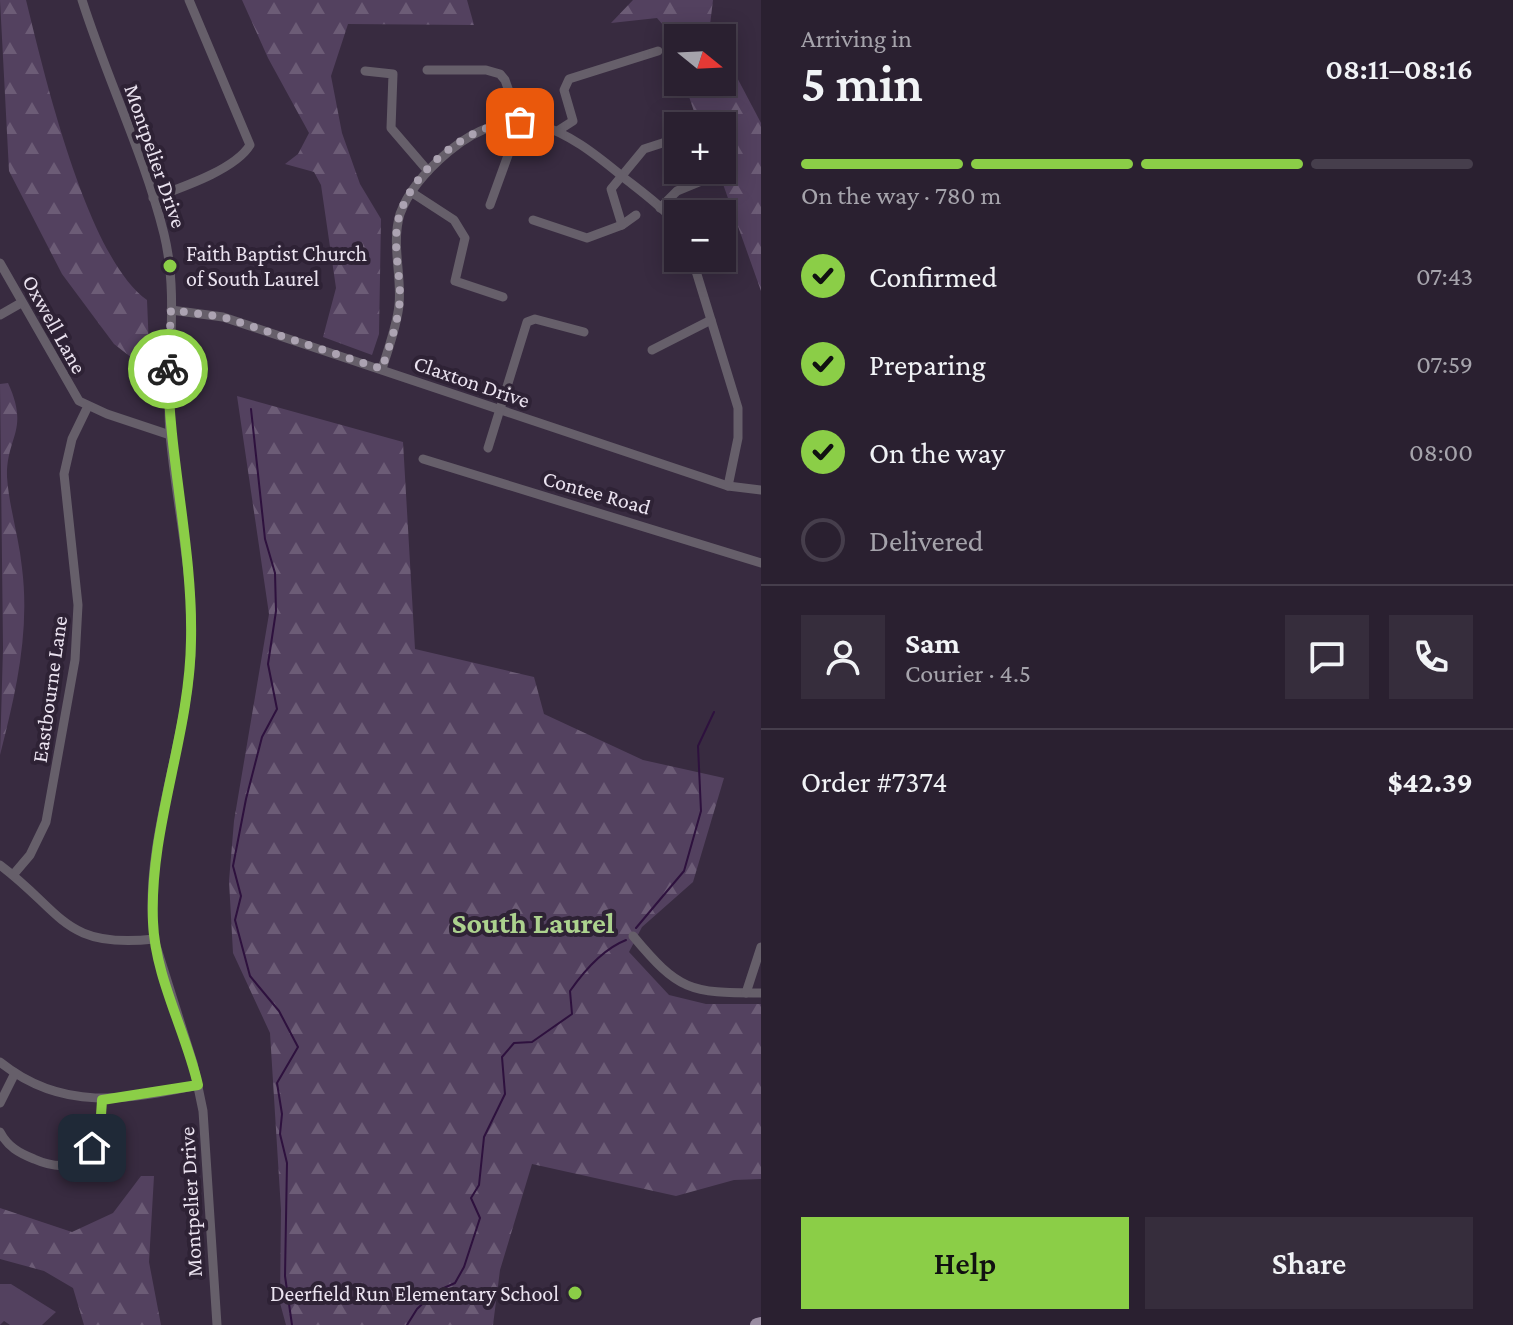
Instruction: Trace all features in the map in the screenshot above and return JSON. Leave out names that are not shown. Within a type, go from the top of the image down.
[{"type":"street","name":"Montpelier Drive","points":[[82,0],[153,198],[170,266],[171,310],[167,355],[170,435],[189,583],[192,637],[189,673],[155,873],[154,939],[198,1085],[205,1135],[217,1325]]},
{"type":"street","points":[[153,198],[215,172],[245,152],[250,145],[189,0]]},
{"type":"street","points":[[559,130],[573,121],[564,90],[569,79],[658,51]]},
{"type":"street","points":[[427,70],[486,70],[500,74],[520,122],[490,205]]},
{"type":"street","points":[[365,71],[393,74],[391,128],[428,171]]},
{"type":"street","points":[[382,369],[399,306],[397,227],[411,192],[428,171],[476,133],[502,123],[520,122],[559,130],[579,141],[664,212]]},
{"type":"street","points":[[622,225],[609,193],[644,149],[664,143]]},
{"type":"street","points":[[660,208],[677,191],[694,184]]},
{"type":"street","points":[[411,192],[454,220],[465,238],[455,281],[503,297]]},
{"type":"street","points":[[533,220],[587,238],[622,225],[636,215]]},
{"type":"street","name":"Oxwell Lane","points":[[0,263],[70,388],[88,406]]},
{"type":"street","points":[[696,272],[738,408],[738,438],[728,486]]},
{"type":"street","points":[[0,315],[21,303]]},
{"type":"street","name":"Claxton Drive","points":[[171,310],[223,317],[728,486],[761,490]]},
{"type":"street","points":[[488,448],[527,322],[535,319],[584,332]]},
{"type":"street","points":[[652,350],[711,320]]},
{"type":"street","points":[[88,406],[170,435]]},
{"type":"street","name":"Eastbourne Lane","points":[[13,875],[30,855],[46,822],[75,660],[78,605],[64,474],[72,439],[88,406]]},
{"type":"street","name":"Contee Road","points":[[423,459],[761,563]]},
{"type":"street","points":[[0,865],[52,914],[83,935],[109,941],[154,939]]},
{"type":"street","points":[[633,936],[661,970],[678,983],[706,992],[761,993]]},
{"type":"street","points":[[746,993],[761,947]]},
{"type":"street","points":[[0,1062],[15,1073],[63,1093],[102,1100],[198,1085]]},
{"type":"street","points":[[0,1103],[15,1073]]},
{"type":"street","points":[[0,1132],[11,1148],[34,1160],[55,1166],[70,1165],[85,1156],[97,1141],[102,1100]]},
{"type":"green space","points":[[0,0],[26,0],[56,116],[87,206],[105,246],[125,278],[147,300],[150,372],[114,344],[62,274],[9,171]]},
{"type":"green space","points":[[242,0],[467,0],[474,25],[348,24],[331,76],[342,133],[360,184],[381,219],[379,334],[372,355],[323,337],[336,288],[321,185],[314,172],[285,164],[298,154],[309,133],[268,58]]},
{"type":"green space","points":[[633,0],[713,0],[710,24],[664,26],[657,18],[611,23]]},
{"type":"green space","points":[[736,76],[761,123],[761,291],[736,221],[736,200],[729,200],[723,184],[736,184],[736,112],[694,112],[689,96],[736,96]]},
{"type":"green space","points":[[8,383],[17,412],[17,423],[7,477],[21,556],[24,615],[16,685],[0,755],[3,648],[0,384]]},
{"type":"green space","points":[[237,396],[403,442],[415,649],[534,677],[544,714],[643,760],[724,778],[693,882],[642,927],[629,952],[669,995],[706,1004],[761,1004],[761,1179],[734,1180],[676,1196],[532,1164],[500,1270],[493,1325],[286,1325],[280,1303],[281,1210],[270,1033],[233,953],[229,881],[234,821],[269,614]]},
{"type":"green space","points":[[141,1176],[154,1176],[149,1262],[161,1325],[84,1325],[73,1288],[44,1271],[0,1259],[0,1208],[72,1232],[113,1213]]},
{"type":"green space","points":[[0,1284],[11,1284],[56,1312],[42,1325],[10,1325],[4,1321],[0,1325]]},
{"type":"waterway","points":[[251,409],[265,539],[275,573],[276,611],[268,664],[277,709],[262,737],[246,799],[233,866],[241,896],[235,920],[250,976],[279,1011],[298,1047],[277,1083],[282,1114],[280,1134],[287,1163],[285,1276],[292,1325]]},
{"type":"waterway","points":[[636,928],[684,871],[701,811],[698,746],[714,712]]},
{"type":"waterway","points":[[407,1325],[417,1309],[435,1292],[455,1283],[464,1267],[480,1218],[471,1198],[479,1185],[484,1137],[505,1094],[502,1057],[514,1043],[532,1042],[572,1014],[570,991],[575,983],[602,955],[626,940]]},
{"type":"way so far","points":[[168,369],[171,310],[223,317],[382,369],[399,306],[397,227],[411,192],[432,166],[460,143],[495,125],[520,122]]},
{"type":"place","name":"Faith Baptist Church of South Laurel","points":[[170,266]]},
{"type":"place","name":"Deerfield Run Elementary School","points":[[575,1293]]},
{"type":"district","name":"South Laurel","points":[[533,923]]},
{"type":"route","points":[[92,1148],[100,1131],[102,1100],[198,1085],[162,966],[153,919],[155,873],[189,673],[192,637],[191,598],[170,435],[168,369]]}]
